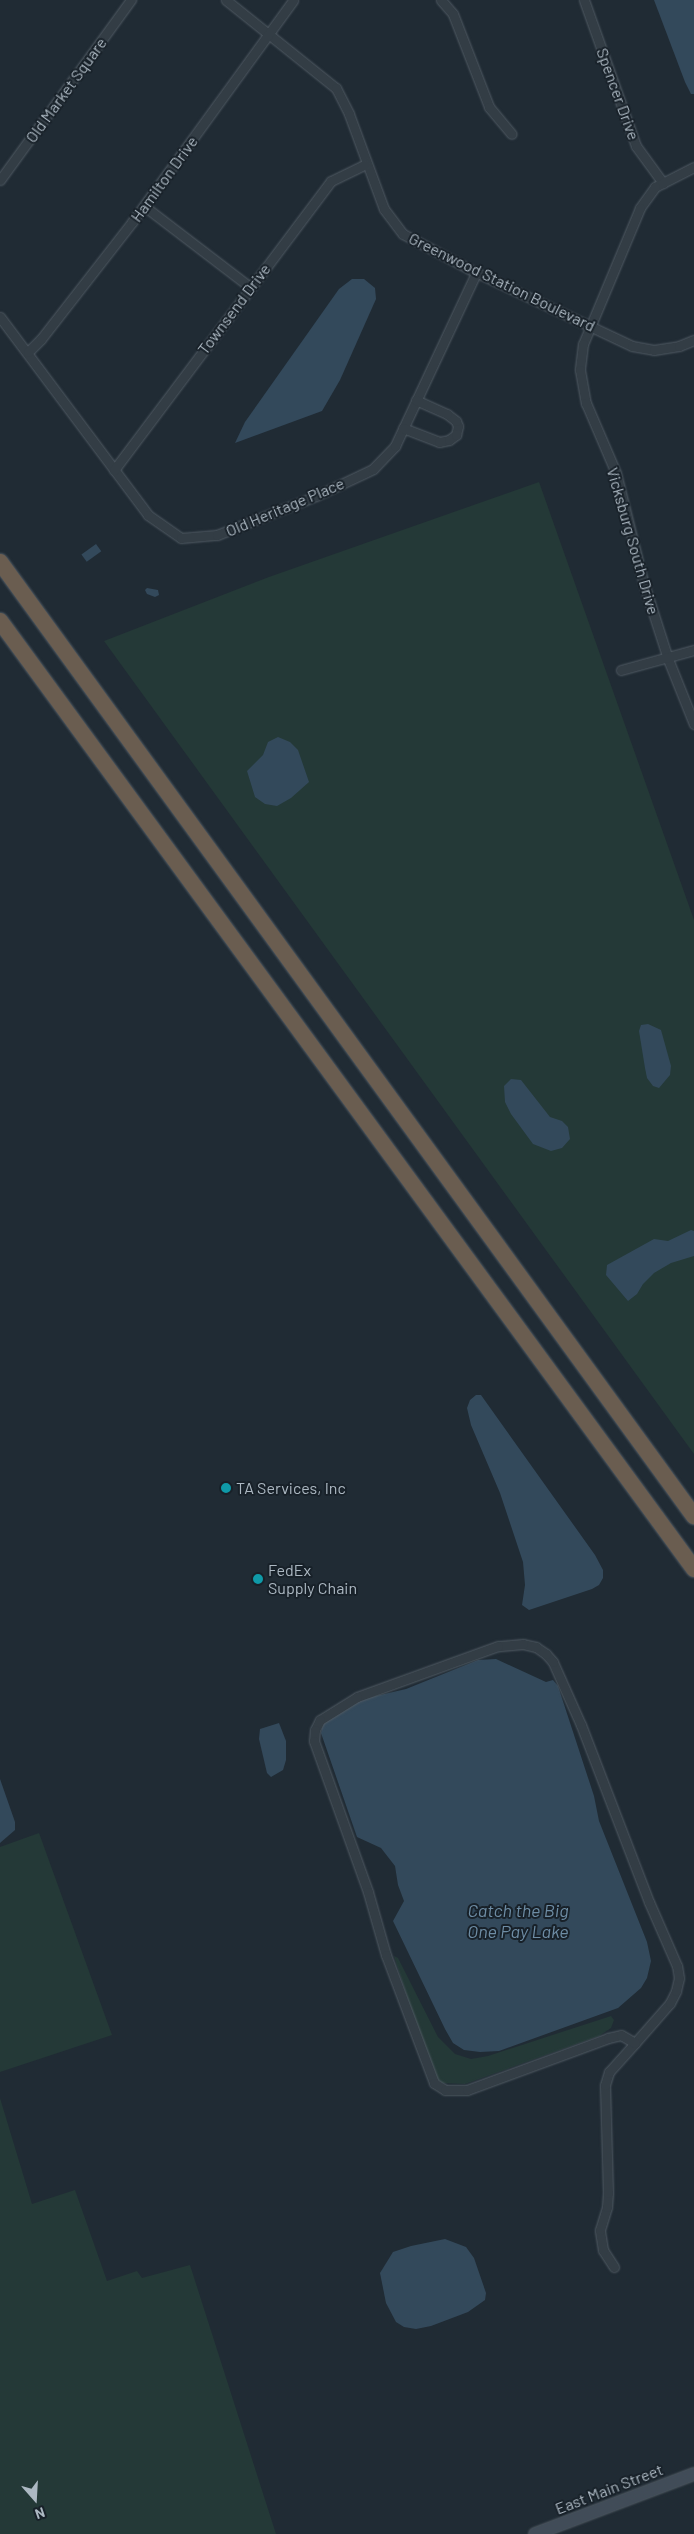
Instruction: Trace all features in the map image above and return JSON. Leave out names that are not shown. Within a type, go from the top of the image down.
[{"type":"highway","points":[[0,562],[694,1516]]},
{"type":"highway","points":[[0,621],[694,1569]]},
{"type":"main road","name":"East Main Street","points":[[535,2534],[694,2474]]},
{"type":"street","name":"Old Market Square","points":[[0,180],[131,0]]},
{"type":"street","name":"Greenwood Station Boulevard","points":[[226,0],[336,88],[349,114],[384,209],[396,227],[404,234],[476,273],[632,346],[654,350],[679,346],[694,340]]},
{"type":"street","name":"Hamilton Drive","points":[[28,352],[41,339],[144,206],[293,0]]},
{"type":"street","points":[[441,0],[453,14],[489,108],[512,134]]},
{"type":"street","name":"Spencer Drive","points":[[584,0],[636,146],[663,182]]},
{"type":"street","name":"Townsend Drive","points":[[114,470],[331,181],[366,164]]},
{"type":"street","name":"Vicksburg South Drive","points":[[694,167],[655,187],[640,208],[583,344],[581,357],[582,386],[594,422],[616,473],[643,581],[668,659],[694,724]]},
{"type":"street","points":[[144,206],[250,287]]},
{"type":"street","name":"Old Heritage Place","points":[[114,470],[148,515],[181,538],[217,535],[316,496],[373,469],[395,446],[476,273]]},
{"type":"street","points":[[0,317],[28,352],[114,470]]},
{"type":"street","points":[[403,428],[439,442],[449,440],[456,434],[458,426],[456,421],[448,414],[416,400]]},
{"type":"street","points":[[621,670],[668,659],[694,650]]},
{"type":"street","points":[[614,2267],[603,2250],[600,2230],[607,2207],[608,2193],[605,2085],[608,2072],[635,2043],[670,2003],[676,1991],[679,1978],[677,1966],[649,1902],[581,1725],[553,1662],[536,1647],[523,1644],[498,1646],[357,1696],[320,1720],[315,1730],[314,1742],[368,1892],[386,1955],[434,2083],[445,2090],[467,2090],[608,2038],[621,2035],[635,2043]]},
{"type":"green space","points":[[539,482],[694,920],[694,1454],[104,641],[269,577]]},
{"type":"green space","points":[[39,1833],[112,2035],[0,2072],[0,1847]]},
{"type":"green space","points":[[394,1956],[398,1958],[438,2037],[455,2054],[471,2059],[488,2056],[611,2016],[614,2020],[611,2028],[599,2036],[465,2084],[442,2083],[431,2072]]},
{"type":"green space","points":[[0,2098],[32,2204],[75,2190],[107,2281],[137,2271],[142,2278],[190,2265],[276,2534],[0,2534]]},
{"type":"water","points":[[654,0],[694,0],[694,94],[691,94],[685,82]]},
{"type":"water","points":[[352,279],[364,279],[375,288],[376,299],[340,380],[322,411],[235,443],[245,422],[339,289]]},
{"type":"water","points":[[96,544],[101,551],[87,562],[81,555]]},
{"type":"water","points":[[147,588],[158,590],[159,595],[155,597],[147,594],[145,590]]},
{"type":"water","points":[[278,737],[290,742],[298,750],[309,782],[291,798],[277,806],[265,804],[255,797],[247,771],[263,755],[268,742]]},
{"type":"water","points":[[648,1024],[661,1030],[671,1066],[670,1075],[659,1088],[653,1086],[647,1078],[645,1068],[639,1031],[641,1025]]},
{"type":"water","points":[[511,1079],[521,1080],[550,1117],[562,1121],[568,1127],[570,1139],[562,1148],[551,1151],[533,1144],[511,1114],[505,1102],[504,1086]]},
{"type":"water","points":[[691,1230],[694,1231],[694,1256],[671,1263],[654,1273],[643,1284],[637,1294],[628,1301],[606,1275],[607,1265],[654,1239],[668,1241]]},
{"type":"water","points":[[476,1395],[481,1395],[595,1555],[603,1570],[603,1578],[599,1585],[529,1610],[522,1605],[525,1585],[523,1562],[500,1493],[471,1425],[467,1408],[470,1400]]},
{"type":"water","name":"Catch the Big One Pay Lake","points":[[496,1659],[546,1682],[553,1680],[558,1686],[594,1796],[599,1821],[647,1942],[651,1961],[647,1978],[641,1988],[618,2008],[499,2051],[480,2052],[464,2050],[453,2043],[445,2029],[393,1921],[404,1901],[398,1885],[395,1866],[381,1848],[357,1837],[321,1733],[323,1724],[363,1699],[406,1689],[478,1660]]},
{"type":"water","points":[[279,1723],[286,1741],[286,1760],[283,1770],[271,1777],[267,1773],[259,1739],[260,1729]]},
{"type":"water","points":[[0,1779],[15,1822],[15,1830],[0,1843]]},
{"type":"water","points":[[445,2239],[466,2247],[474,2258],[486,2293],[485,2300],[468,2312],[431,2326],[416,2329],[404,2327],[396,2322],[386,2303],[380,2273],[393,2252]]},
{"type":"place","name":"TA Services, Inc","points":[[226,1488]]},
{"type":"place","name":"FedEx Supply Chain","points":[[258,1579]]}]
